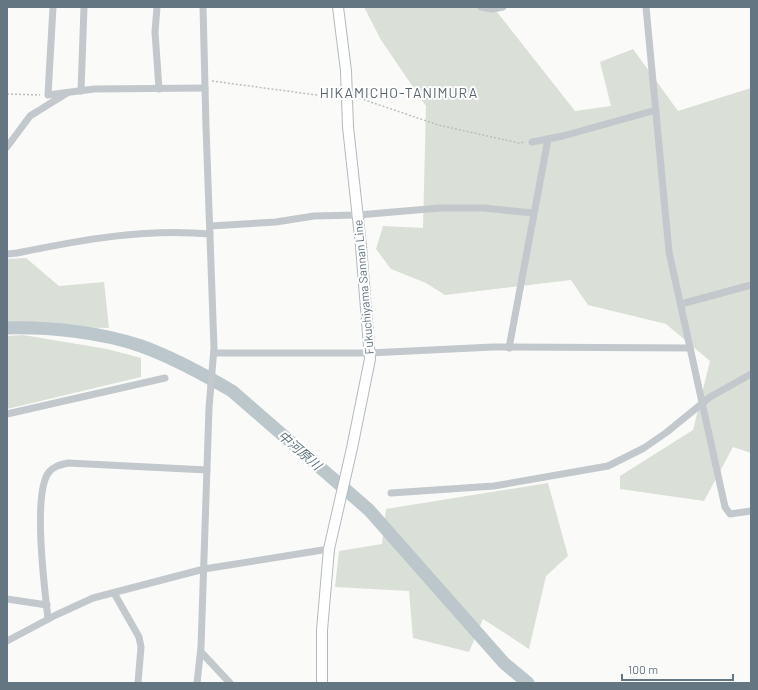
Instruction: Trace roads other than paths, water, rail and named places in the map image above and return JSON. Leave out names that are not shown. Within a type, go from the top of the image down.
[{"type":"main road","name":"Fukuchiyama Sannan Line","points":[[322,683],[322,630],[329,549],[363,393],[369,353],[358,215],[348,127],[347,96],[338,7]]},
{"type":"street","points":[[53,7],[48,95],[81,91],[205,88]]},
{"type":"street","points":[[81,91],[84,7]]},
{"type":"street","points":[[157,7],[155,32],[159,89]]},
{"type":"street","points":[[197,683],[201,652],[210,397],[214,353],[203,7]]},
{"type":"street","points":[[481,7],[492,9],[503,7]]},
{"type":"street","points":[[646,7],[669,252],[701,404],[725,507],[730,514],[751,510]]},
{"type":"street","points":[[7,147],[30,116],[69,92]]},
{"type":"street","points":[[532,142],[656,110]]},
{"type":"street","points":[[509,348],[548,139]]},
{"type":"street","points":[[7,254],[100,237],[158,232],[210,230],[314,216],[358,215],[463,207],[534,213]]},
{"type":"street","points":[[681,304],[751,285]]},
{"type":"street","points":[[214,353],[369,353],[509,348],[690,348]]},
{"type":"street","points":[[391,493],[494,486],[608,466],[644,448],[710,397],[751,374]]},
{"type":"street","points":[[7,414],[165,378]]},
{"type":"street","points":[[48,619],[41,515],[45,480],[48,473],[56,466],[68,464],[207,470]]},
{"type":"street","points":[[7,641],[92,598],[204,569],[329,549]]},
{"type":"street","points":[[114,593],[139,637],[141,647],[138,683]]},
{"type":"street","points":[[7,599],[47,605]]},
{"type":"street","points":[[201,652],[230,683]]},
{"type":"waterway","name":"中河原川","points":[[7,328],[40,328],[75,331],[125,341],[153,350],[199,372],[232,391],[369,510],[504,663],[528,683]]},
{"type":"district","name":"HIKAMICHO-TANIMURA","points":[[399,93]]}]
